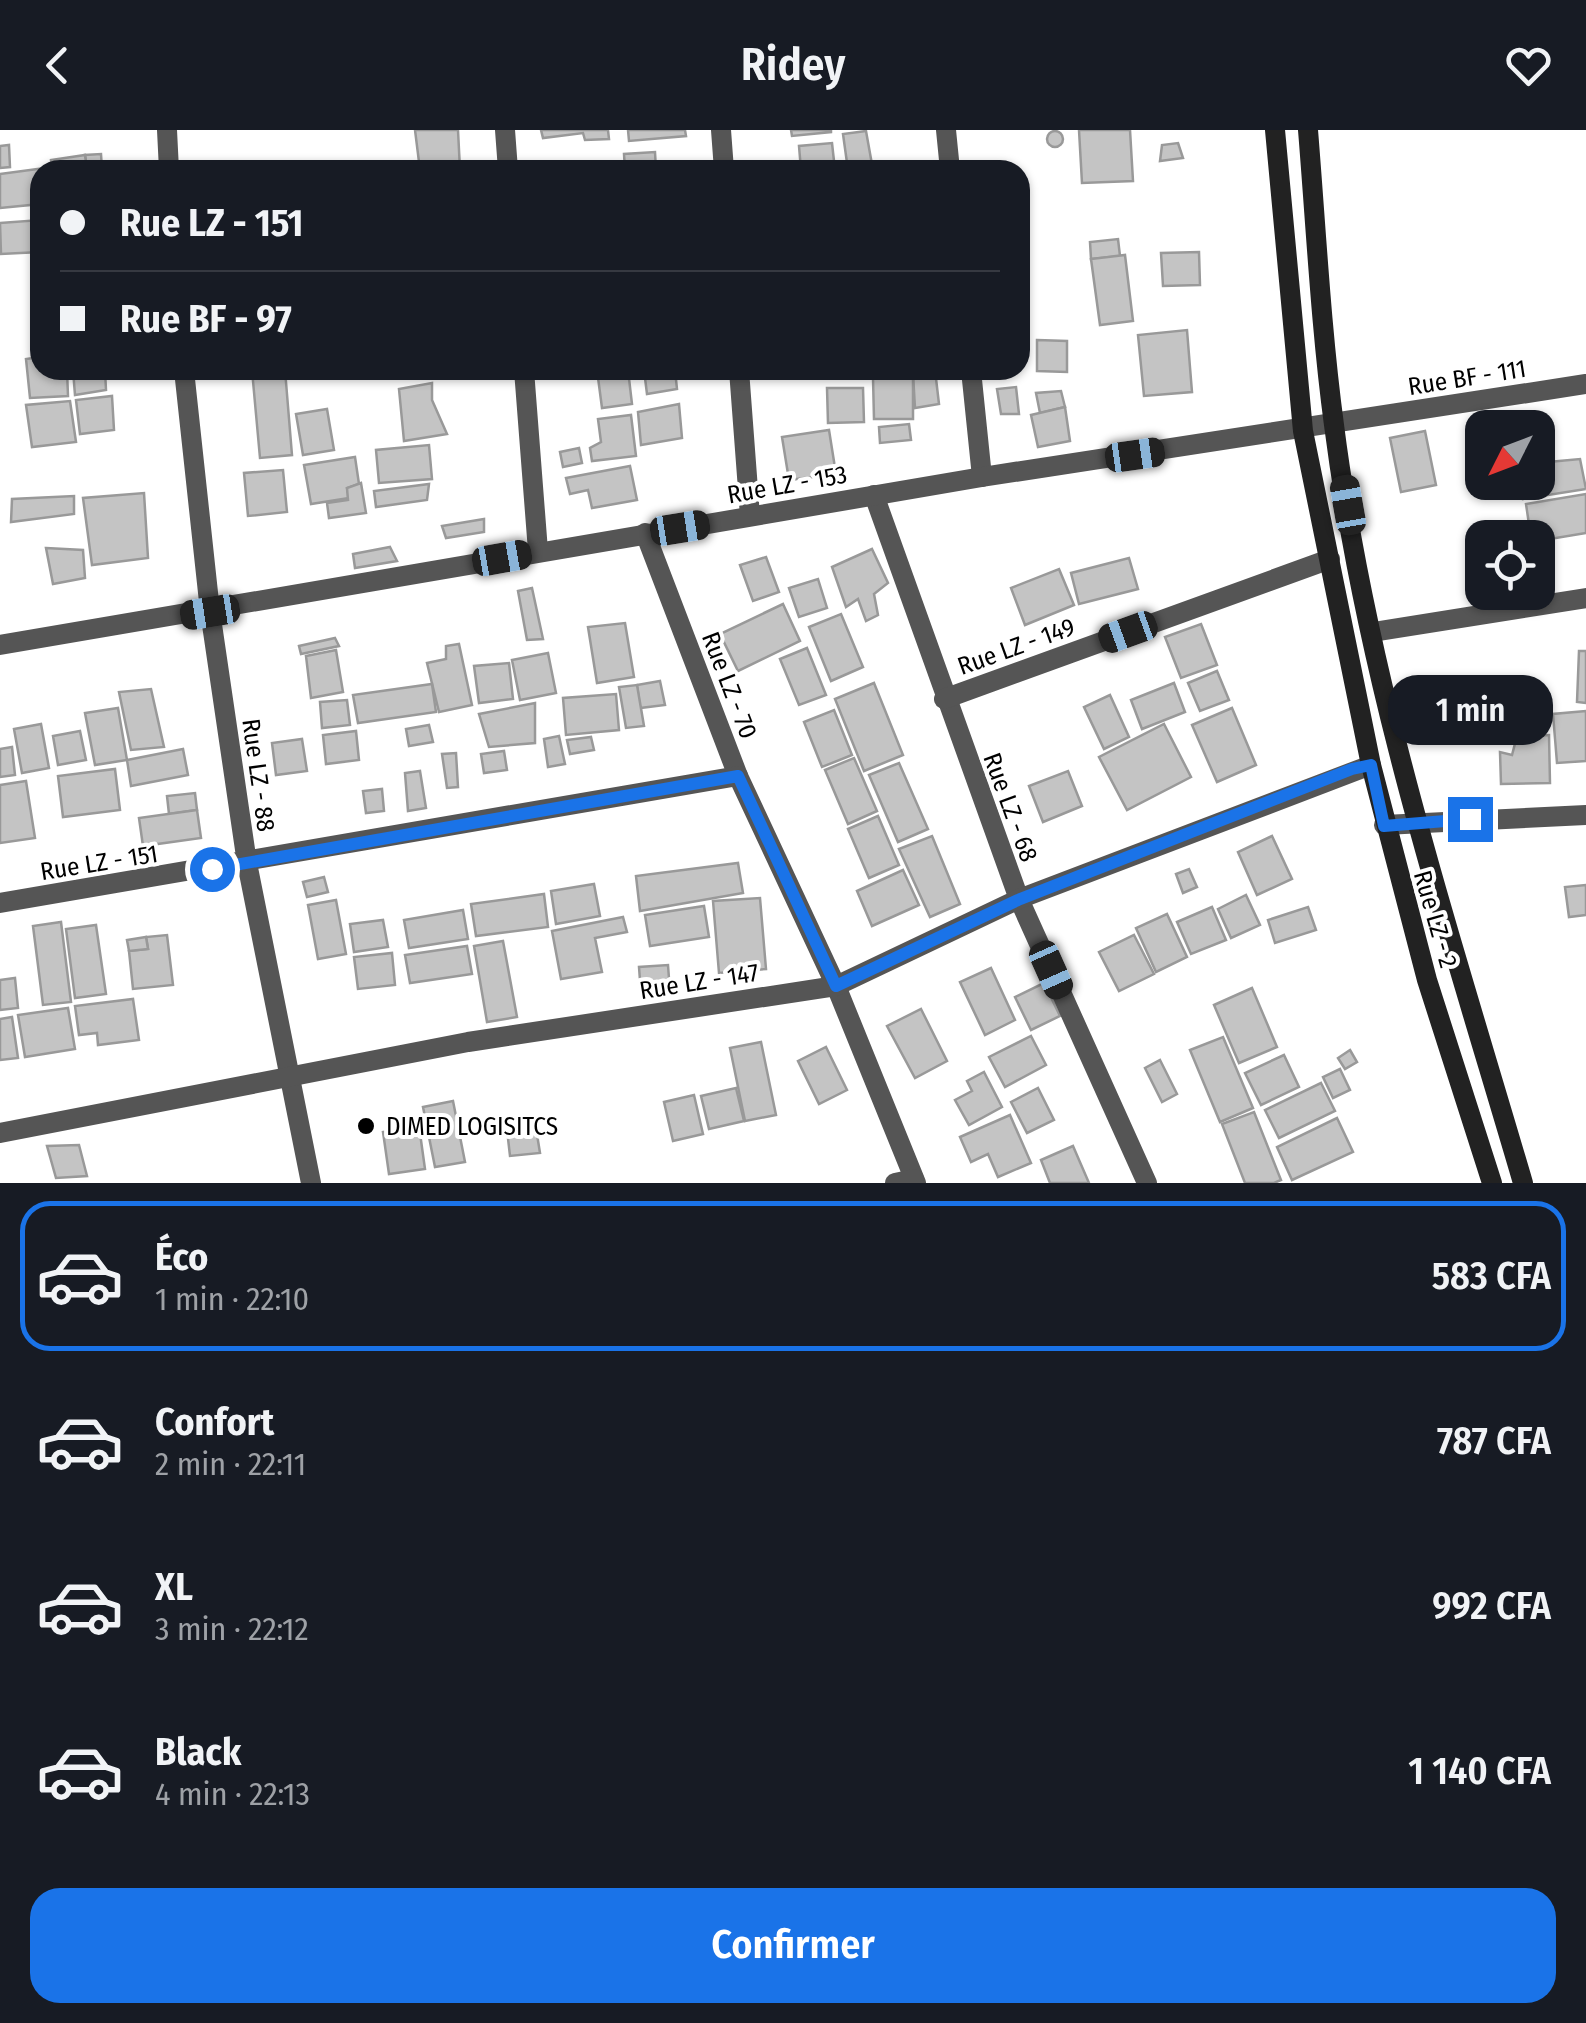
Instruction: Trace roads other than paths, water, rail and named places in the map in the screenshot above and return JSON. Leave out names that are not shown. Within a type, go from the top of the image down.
[{"type":"main road","name":"Rue LZ - 2","points":[[1275,130],[1296,432],[1330,559],[1384,826],[1492,1183]]},
{"type":"main road","name":"Rue LZ - 2","points":[[1308,130],[1373,632],[1416,823],[1523,1183]]},
{"type":"street","points":[[167,130],[168,160]]},
{"type":"street","points":[[505,130],[507,160]]},
{"type":"street","points":[[721,130],[723,160]]},
{"type":"street","points":[[946,130],[949,160]]},
{"type":"street","name":"Rue LZ - 88","points":[[185,380],[210,612],[247,863],[312,1183]]},
{"type":"street","points":[[525,380],[538,552]]},
{"type":"street","points":[[740,380],[750,516]]},
{"type":"street","points":[[972,380],[982,476]]},
{"type":"street","name":"Rue BF - 111","points":[[1296,432],[1586,384]]},
{"type":"street","name":"Rue LZ - 153","points":[[0,645],[210,612],[982,476],[1296,432]]},
{"type":"street","name":"Rue LZ - 68","points":[[874,495],[1018,900],[1147,1183]]},
{"type":"street","name":"Rue LZ - 70","points":[[645,534],[738,776],[836,986],[908,1182]]},
{"type":"street","name":"Rue LZ - 149","points":[[944,699],[1330,559]]},
{"type":"street","points":[[1373,632],[1586,598]]},
{"type":"street","name":"Rue LZ - 147","points":[[0,1133],[468,1042],[836,986],[1018,900],[1371,765]]},
{"type":"street","name":"Rue LZ - 151","points":[[0,903],[738,776]]},
{"type":"street","points":[[1384,826],[1586,814]]},
{"type":"place","name":"DIMED LOGISITCS","points":[[366,1126]]}]
